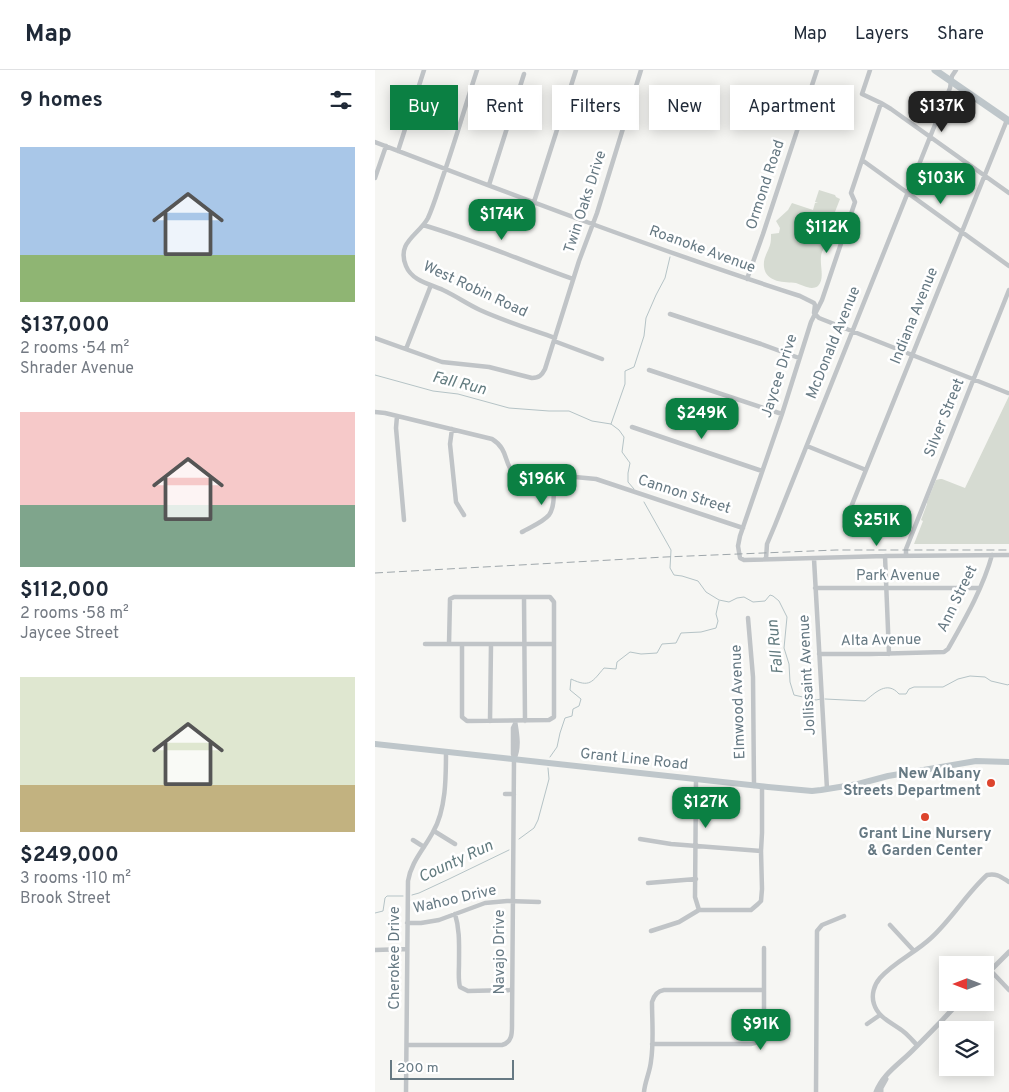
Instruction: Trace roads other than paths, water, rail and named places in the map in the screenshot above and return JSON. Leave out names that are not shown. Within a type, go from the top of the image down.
[{"type":"main road","points":[[935,70],[1008,120]]},
{"type":"main road","name":"Grant Line Road","points":[[375,744],[812,791],[976,761],[1009,762]]},
{"type":"street","points":[[398,151],[424,70]]},
{"type":"street","name":"West Robin Road","points":[[477,70],[446,169],[429,215],[423,226],[410,238],[404,250],[404,260],[407,269],[413,276],[482,311],[602,359]]},
{"type":"street","points":[[534,202],[577,70]]},
{"type":"street","name":"Twin Oaks Drive","points":[[406,349],[447,363],[489,367],[536,378],[541,375],[545,369],[573,279],[593,224],[641,70]]},
{"type":"street","name":"Ormond Road","points":[[747,279],[817,70]]},
{"type":"street","points":[[870,70],[862,94],[881,102],[1009,193]]},
{"type":"street","name":"McDonald Avenue","points":[[766,559],[767,544],[956,70]]},
{"type":"street","points":[[489,185],[524,74]]},
{"type":"street","name":"Jaycee Drive","points":[[766,559],[742,560],[738,546],[799,358],[822,300],[855,202],[851,193],[881,102]]},
{"type":"street","name":"Indiana Avenue","points":[[845,522],[1008,120]]},
{"type":"street","name":"Roanoke Avenue","points":[[375,142],[593,224],[812,301],[815,305],[815,314],[819,318],[1008,394]]},
{"type":"street","points":[[375,178],[385,146]]},
{"type":"street","points":[[862,160],[1009,266]]},
{"type":"street","points":[[423,226],[448,232],[573,279]]},
{"type":"street","points":[[375,338],[406,349],[431,285]]},
{"type":"street","name":"Silver Street","points":[[906,556],[906,549],[1009,290]]},
{"type":"street","points":[[670,314],[799,358]]},
{"type":"street","points":[[649,370],[781,414]]},
{"type":"street","points":[[375,412],[452,429],[451,444],[456,502],[464,516]]},
{"type":"street","points":[[397,416],[396,428],[404,520]]},
{"type":"street","points":[[632,427],[762,471]]},
{"type":"street","name":"Cannon Street","points":[[452,429],[488,438],[496,442],[506,454],[510,470],[516,474],[589,478],[743,528]]},
{"type":"street","points":[[807,446],[866,470]]},
{"type":"street","points":[[522,532],[549,514],[552,507],[554,476]]},
{"type":"street","name":"Ann Street","points":[[944,652],[948,649],[980,588],[992,555]]},
{"type":"street","points":[[885,556],[889,654]]},
{"type":"street","points":[[766,559],[885,556],[1009,556]]},
{"type":"street","name":"Jollissaint Avenue","points":[[815,559],[815,588],[827,789]]},
{"type":"street","name":"Park Avenue","points":[[815,588],[980,588]]},
{"type":"street","points":[[449,644],[450,599],[454,597],[550,597],[554,602],[553,717],[549,720],[515,723],[467,721],[462,717],[462,644]]},
{"type":"street","points":[[524,597],[525,721]]},
{"type":"street","name":"Elmwood Avenue","points":[[748,618],[753,677],[754,786]]},
{"type":"street","points":[[425,644],[554,644]]},
{"type":"street","points":[[490,721],[491,644]]},
{"type":"street","name":"Alta Avenue","points":[[819,654],[944,652]]},
{"type":"street","name":"Navajo Drive","points":[[407,1045],[505,1044],[509,1042],[511,1036],[512,990],[513,728],[515,723]]},
{"type":"street","name":"Cherokee Drive","points":[[406,1092],[409,875],[415,860],[434,831],[441,815],[444,803],[446,752]]},
{"type":"street","points":[[696,779],[695,897],[699,910]]},
{"type":"street","points":[[651,931],[679,922],[699,910],[751,910],[761,901],[762,786]]},
{"type":"street","points":[[505,794],[514,794]]},
{"type":"street","points":[[434,831],[455,844]]},
{"type":"street","points":[[640,839],[671,844],[761,851]]},
{"type":"street","points":[[413,840],[424,847]]},
{"type":"street","points":[[917,1045],[904,1032],[877,1012],[873,1000],[873,992],[879,979],[894,965],[934,935],[987,875],[998,875],[1009,882]]},
{"type":"street","points":[[648,884],[695,879]]},
{"type":"street","name":"Wahoo Drive","points":[[407,923],[439,920],[485,903],[539,902]]},
{"type":"street","points":[[455,914],[459,930],[459,985],[469,991],[512,990]]},
{"type":"street","points":[[816,1092],[817,932],[822,926],[844,916]]},
{"type":"street","points":[[890,925],[914,951]]},
{"type":"street","points":[[375,950],[407,948]]},
{"type":"street","points":[[652,1044],[755,1044],[761,1040],[764,1030],[765,948]]},
{"type":"street","points":[[994,968],[1009,952]]},
{"type":"street","points":[[994,974],[1009,990]]},
{"type":"street","points":[[644,1092],[646,1077],[651,1064],[653,998],[657,992],[664,990],[764,990]]},
{"type":"street","points":[[881,1092],[884,1082],[892,1070],[950,1011]]},
{"type":"street","points":[[867,1024],[880,1015]]},
{"type":"street","points":[[875,1092],[882,1079],[892,1070]]},
{"type":"waterway","points":[[611,424],[625,384],[625,371],[634,367],[644,336],[646,318],[665,278],[670,257]]},
{"type":"waterway","name":"Fall Run","points":[[375,375],[433,391],[458,394],[509,408],[569,411],[592,421],[611,424],[624,437],[622,452],[630,463],[628,482],[634,489]]},
{"type":"waterway","name":"Fall Run","points":[[644,502],[671,550],[670,568],[674,575],[698,581],[706,592],[719,600],[729,602],[744,597],[753,602],[765,601],[770,595],[779,601],[787,617],[784,648],[789,664],[790,682],[794,695],[816,700],[821,699]]},
{"type":"waterway","name":"County Run","points":[[550,757],[557,747],[565,718],[572,716],[573,709],[579,706],[581,699],[570,690],[571,679],[582,683],[590,682],[604,668],[616,669],[617,662],[630,652],[641,654],[657,653],[662,644],[676,643],[681,633],[701,632],[716,628],[718,621],[716,614],[719,601]]},
{"type":"waterway","name":"Fall Run","points":[[825,699],[865,701],[881,689],[890,688],[899,694],[906,694],[909,689],[914,687],[943,687],[958,679],[970,676],[985,677],[991,681],[1009,684]]},
{"type":"waterway","name":"County Run","points":[[519,839],[534,828],[538,820],[549,779],[548,768]]},
{"type":"waterway","name":"County Run","points":[[412,895],[509,850]]},
{"type":"waterway","name":"County Run","points":[[375,913],[383,911],[387,896],[403,896]]},
{"type":"railway","points":[[375,573],[665,557],[836,550],[1009,550]]},
{"type":"place","name":"New Albany Streets Department","points":[[991,783]]},
{"type":"place","name":"Grant Line Nursery & Garden Center","points":[[925,817]]}]
